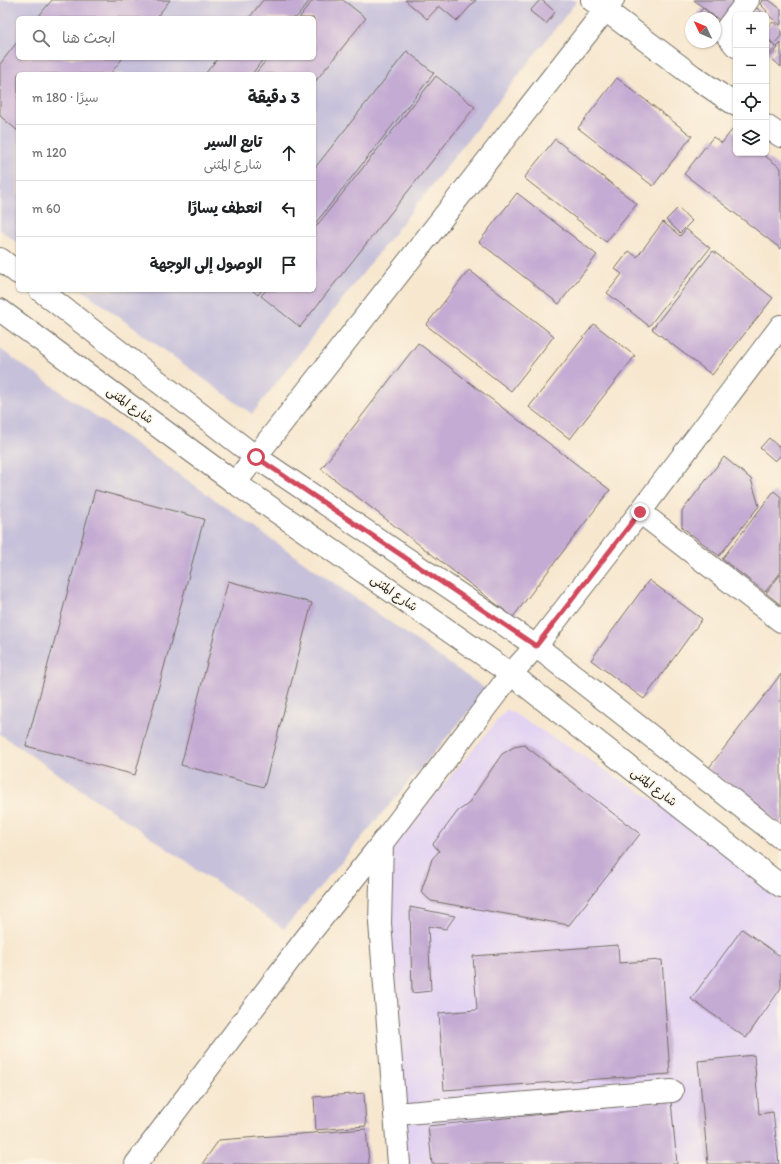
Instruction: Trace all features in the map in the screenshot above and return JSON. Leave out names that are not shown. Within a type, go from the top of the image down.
[{"type":"street","points":[[738,12],[748,0]]},
{"type":"street","points":[[235,483],[604,3],[693,76],[733,103]]},
{"type":"street","points":[[733,19],[724,32],[733,42]]},
{"type":"street","points":[[769,128],[781,136]]},
{"type":"street","points":[[0,259],[16,271]]},
{"type":"street","points":[[43,292],[256,457],[536,646],[781,838]]},
{"type":"street","name":"شارع المثنى","points":[[0,310],[235,483],[511,674],[781,886]]},
{"type":"street","points":[[136,1164],[306,938],[382,843],[511,674],[536,646],[781,326]]},
{"type":"street","points":[[640,512],[781,621]]},
{"type":"street","points":[[382,843],[380,923],[399,1164]]},
{"type":"street","points":[[395,1114],[672,1091]]},
{"type":"shaded area","points":[[0,0],[577,1],[252,414],[85,292],[316,292],[316,72],[16,72],[16,242],[0,230]]},
{"type":"shaded area","points":[[0,349],[487,690],[284,929],[0,734]]},
{"type":"shaded area","points":[[507,709],[733,849],[781,886],[781,1164],[399,1164],[380,923],[392,846]]},
{"type":"building","points":[[52,0],[170,0],[158,16],[39,16]]},
{"type":"building","points":[[263,0],[310,0],[298,16],[251,16]]},
{"type":"building","points":[[313,0],[343,0],[366,18],[316,80],[316,72],[257,72],[266,60],[316,60],[316,16],[301,16]]},
{"type":"building","points":[[405,0],[476,0],[457,21],[439,6],[427,19]]},
{"type":"building","points":[[540,0],[542,0],[555,12],[546,24],[530,11]]},
{"type":"building","points":[[694,0],[738,0],[721,20],[721,12],[709,12]]},
{"type":"building","points":[[761,0],[769,0],[781,9],[780,25],[769,16],[769,12],[766,12],[760,4],[762,1]]},
{"type":"building","points":[[703,8],[708,12],[700,12]]},
{"type":"building","points":[[757,8],[761,12],[753,12]]},
{"type":"building","points":[[773,22],[781,29],[781,36],[774,44],[769,40],[769,27]]},
{"type":"building","points":[[769,41],[776,47],[769,55]]},
{"type":"building","points":[[781,43],[781,67],[770,57]]},
{"type":"building","points":[[16,44],[16,60],[121,60],[112,72],[16,72],[16,129],[0,116],[0,64]]},
{"type":"building","points":[[407,51],[434,73],[316,222],[316,166]]},
{"type":"building","points":[[216,60],[262,60],[254,72],[207,72]]},
{"type":"building","points":[[436,76],[475,107],[300,327],[261,296],[264,292],[316,292],[316,226]]},
{"type":"building","points":[[617,78],[692,136],[653,186],[578,128]]},
{"type":"building","points":[[732,130],[733,156],[765,156],[781,168],[781,249],[684,174],[713,137],[722,143]]},
{"type":"building","points":[[555,139],[637,204],[606,242],[524,178]]},
{"type":"building","points":[[517,193],[597,255],[559,304],[479,242]]},
{"type":"building","points":[[678,208],[692,221],[680,233],[666,220]]},
{"type":"building","points":[[663,222],[680,236],[686,229],[710,248],[649,326],[607,293],[622,274],[615,269],[629,251],[637,257]]},
{"type":"building","points":[[713,251],[773,298],[712,375],[652,329]]},
{"type":"building","points":[[469,270],[554,336],[511,391],[426,325]]},
{"type":"building","points":[[594,324],[635,356],[570,439],[529,407]]},
{"type":"building","points":[[418,343],[610,490],[513,617],[321,469]]},
{"type":"building","points":[[769,438],[781,449],[781,455],[775,461],[760,448]]},
{"type":"building","points":[[724,457],[751,479],[759,506],[719,556],[682,527],[682,511]]},
{"type":"building","points":[[95,490],[204,519],[135,775],[26,746]]},
{"type":"building","points":[[774,491],[781,497],[781,572],[765,592],[722,559]]},
{"type":"building","points":[[781,574],[781,605],[766,593]]},
{"type":"building","points":[[649,580],[702,619],[644,699],[591,660]]},
{"type":"building","points":[[228,581],[312,603],[264,787],[181,765]]},
{"type":"building","points":[[781,674],[781,824],[708,769]]},
{"type":"building","points":[[524,745],[640,834],[569,925],[431,901],[421,892],[432,859],[439,851],[433,844],[458,811],[467,805],[502,754],[514,747]]},
{"type":"building","points":[[410,907],[455,916],[446,929],[428,926],[431,991],[412,993]]},
{"type":"building","points":[[742,929],[781,957],[781,988],[746,1038],[691,999]]},
{"type":"building","points":[[618,945],[619,963],[662,960],[670,1074],[444,1090],[439,1013],[477,1010],[473,956]]},
{"type":"building","points":[[754,1055],[759,1114],[773,1112],[779,1164],[708,1164],[698,1061]]},
{"type":"building","points":[[364,1093],[366,1126],[316,1130],[314,1097]]},
{"type":"building","points":[[671,1101],[677,1164],[432,1164],[428,1126]]},
{"type":"building","points":[[366,1129],[369,1164],[202,1164],[219,1140]]},
{"type":"route","points":[[256,457],[536,646],[640,512]]}]
